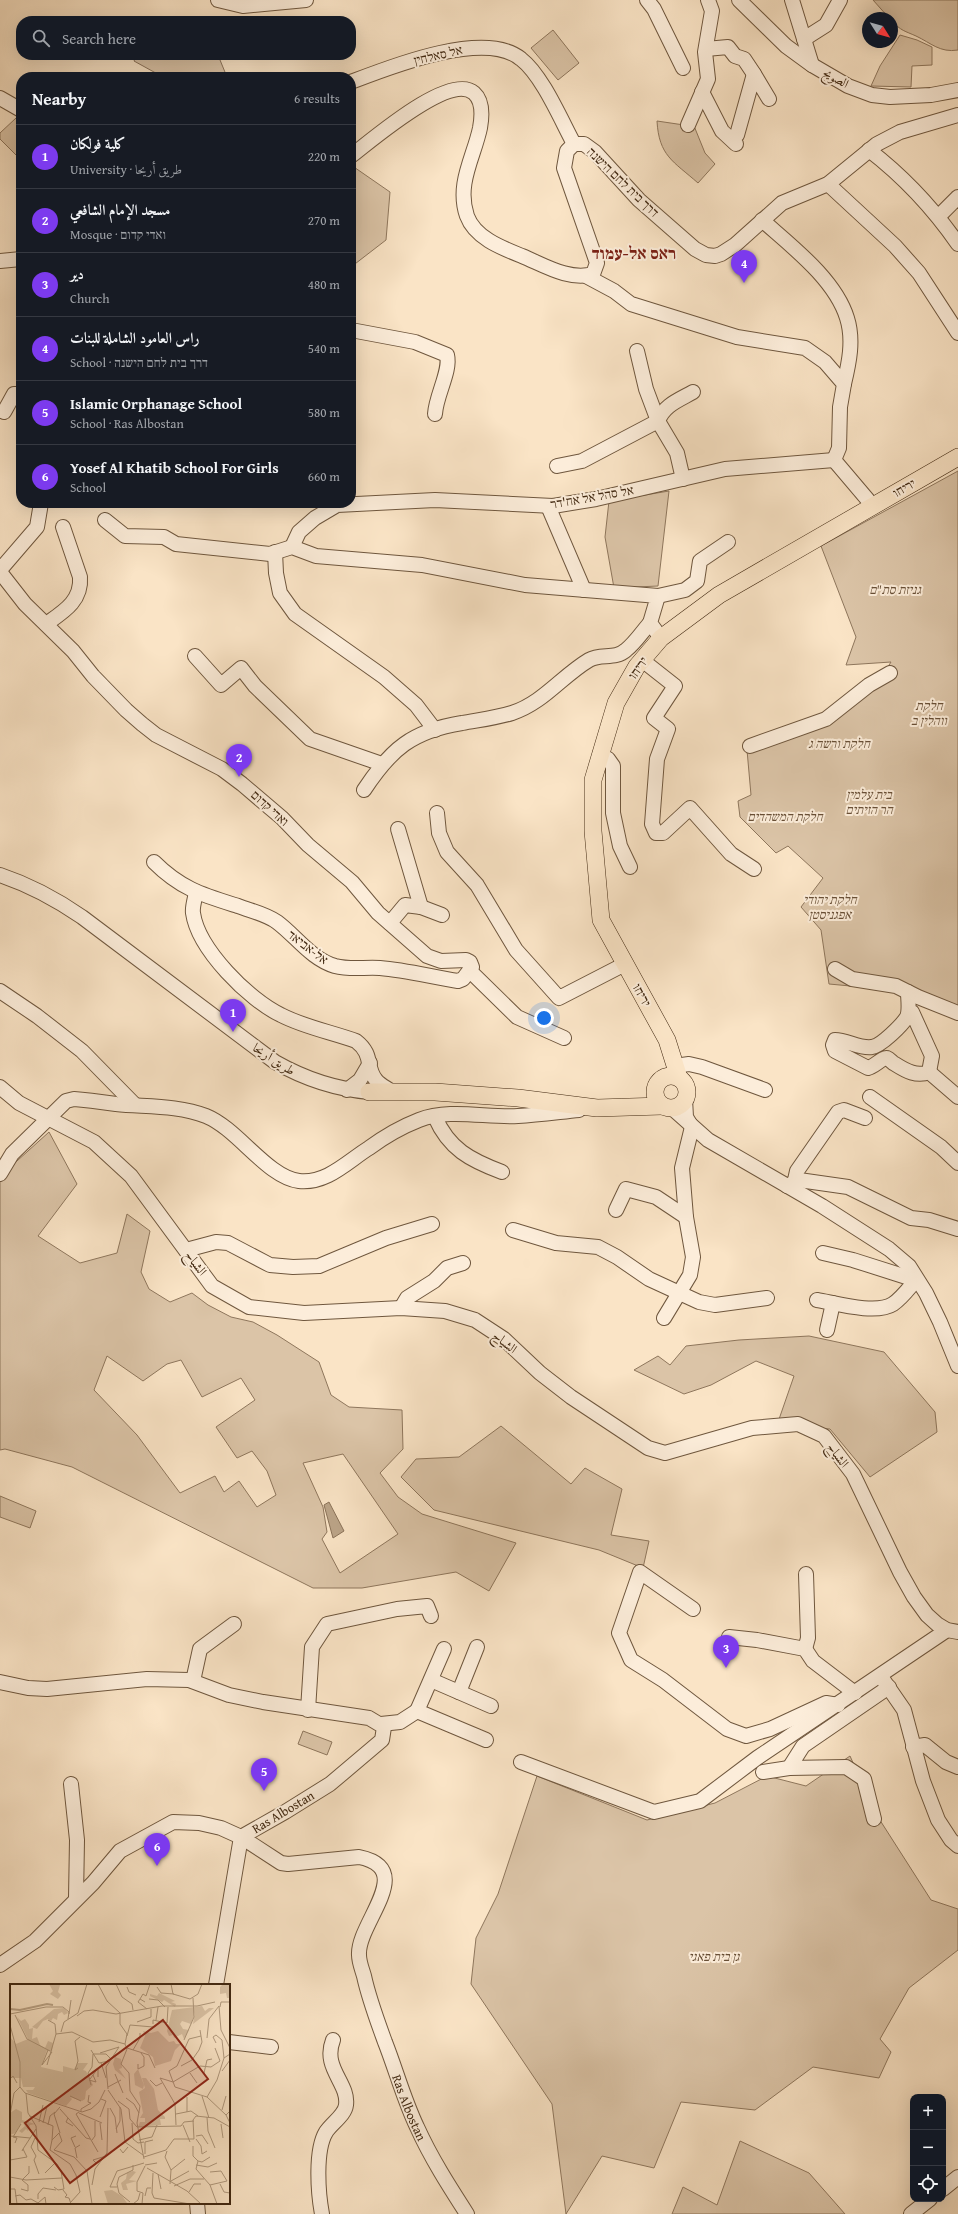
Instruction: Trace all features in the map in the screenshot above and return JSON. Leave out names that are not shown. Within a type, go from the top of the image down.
[{"type":"main road","name":"יריחו","points":[[673,1105],[687,1090],[677,1072],[672,1051],[601,920],[593,831],[593,780],[616,703],[642,660],[661,638],[719,595],[958,457]]},
{"type":"main road","name":"יריחו","points":[[658,1083],[666,1066],[666,1054],[660,1028]]},
{"type":"main road","points":[[626,1108],[636,1105],[658,1083],[677,1072]]},
{"type":"main road","points":[[658,1083],[655,1098],[673,1105]]},
{"type":"main road","name":"طريق أريحا","points":[[369,1092],[435,1092],[518,1098],[598,1108]]},
{"type":"main road","points":[[598,1108],[673,1105]]},
{"type":"street","points":[[218,0],[243,6],[306,0]]},
{"type":"street","points":[[647,0],[654,9],[683,68]]},
{"type":"street","points":[[688,125],[708,79],[706,49],[712,11],[708,0]]},
{"type":"street","name":"الصويح","points":[[739,0],[786,46],[812,65],[848,86],[872,95],[931,96],[958,90]]},
{"type":"street","points":[[792,0],[812,65]]},
{"type":"street","points":[[804,39],[826,25],[840,0]]},
{"type":"street","points":[[706,49],[728,47],[735,56],[744,59],[769,100]]},
{"type":"street","name":"אל סאלחין","points":[[356,80],[392,67],[463,48],[487,48],[507,51],[522,59],[537,78],[574,144]]},
{"type":"street","points":[[702,92],[722,131],[736,139],[754,74]]},
{"type":"street","points":[[356,152],[425,102],[450,90],[462,88],[471,90],[478,96],[482,110],[480,128],[470,157],[465,181],[464,201],[467,217],[486,239],[501,248],[572,276],[586,276],[614,291],[631,304],[737,337],[805,348],[825,362],[844,384]]},
{"type":"street","points":[[0,98],[16,107]]},
{"type":"street","name":"דרך בית לחם הישנה","points":[[586,276],[593,274],[597,263],[564,168],[567,150],[574,144],[584,144],[594,152],[639,200],[695,249],[706,255],[715,256],[735,245],[782,203],[828,184],[877,144],[900,132],[958,115]]},
{"type":"street","points":[[869,150],[895,170],[938,216],[958,244]]},
{"type":"street","points":[[828,184],[895,246],[919,273],[958,333]]},
{"type":"street","points":[[938,216],[958,197]]},
{"type":"street","points":[[762,220],[812,266],[835,293],[848,319],[850,341],[840,408],[839,448],[834,460],[873,506]]},
{"type":"street","points":[[0,262],[16,260]]},
{"type":"street","points":[[356,331],[415,342],[447,355],[449,364],[436,404],[435,414]]},
{"type":"street","points":[[636,351],[646,389],[658,421],[677,452],[683,479]]},
{"type":"street","points":[[557,466],[582,461],[658,421],[661,413],[671,404],[693,392]]},
{"type":"street","points":[[4,412],[14,394],[16,394]]},
{"type":"street","name":"אל סהל אל אח'דר","points":[[356,504],[435,500],[548,506],[596,499],[725,469],[834,460]]},
{"type":"street","points":[[548,506],[584,590]]},
{"type":"street","points":[[0,571],[38,527],[40,508]]},
{"type":"street","name":"אל סהל אל אח'דר","points":[[292,547],[299,532],[315,518],[332,508]]},
{"type":"street","points":[[104,520],[126,536],[164,537],[176,544],[270,554],[292,547],[316,556],[422,565],[525,585],[658,596],[685,590],[697,580],[700,561],[728,542]]},
{"type":"street","points":[[46,624],[72,603],[81,586],[80,577],[63,527]]},
{"type":"street","points":[[275,552],[276,573],[280,593],[295,614],[384,677],[416,705],[435,730]]},
{"type":"street","name":"ואדי קדום","points":[[0,571],[25,604],[73,651],[93,676],[126,710],[156,734],[222,769],[242,784],[282,818],[308,845],[352,882],[378,913],[432,959],[466,960],[470,962],[471,969]]},
{"type":"street","points":[[364,790],[392,752],[412,738],[435,730],[513,713],[531,705],[566,675],[590,659],[604,655],[615,656],[625,651],[650,623],[658,596]]},
{"type":"street","points":[[650,623],[661,638]]},
{"type":"street","points":[[195,656],[221,685],[241,668],[255,686],[310,739],[382,764]]},
{"type":"street","points":[[642,660],[675,686],[654,718],[668,729],[657,759],[652,824],[656,833],[663,833],[690,808],[731,854],[754,869]]},
{"type":"street","points":[[750,746],[826,719],[869,685],[890,673]]},
{"type":"street","points":[[600,754],[608,759],[613,766],[613,813],[620,846],[630,867]]},
{"type":"street","points":[[437,813],[439,833],[447,852],[477,885],[516,950],[559,998],[625,964]]},
{"type":"street","points":[[398,830],[421,907]]},
{"type":"street","name":"אל-אביאד","points":[[154,862],[171,879],[196,892],[268,917],[277,922],[314,954],[332,965],[347,969],[380,968],[458,981],[463,979],[471,969]]},
{"type":"street","name":"طريق أريحا","points":[[0,875],[20,881],[50,896],[82,917],[275,1062],[309,1079],[347,1090],[369,1092]]},
{"type":"street","points":[[196,892],[192,911],[195,925],[208,946],[243,990],[262,1004],[281,1015],[356,1041],[364,1047],[377,1081],[392,1092]]},
{"type":"street","points":[[390,922],[405,905],[421,907],[442,915]]},
{"type":"street","points":[[471,969],[517,1017],[564,1038]]},
{"type":"street","points":[[835,969],[852,979],[896,986],[958,1013]]},
{"type":"street","points":[[0,992],[37,1016],[82,1051],[134,1104]]},
{"type":"street","points":[[908,992],[909,1010],[907,1017],[895,1031],[877,1045],[871,1048],[842,1040],[835,1040],[833,1045],[835,1051],[868,1068],[879,1063],[884,1058],[888,1058],[907,1072],[921,1075],[929,1072]]},
{"type":"street","points":[[909,1010],[912,1012],[932,1056],[929,1072]]},
{"type":"street","points":[[347,1090],[360,1080],[370,1063]]},
{"type":"street","points":[[677,1072],[689,1064],[702,1067],[765,1090]]},
{"type":"street","points":[[929,1072],[958,1097]]},
{"type":"street","name":"الشياح","points":[[0,1087],[19,1103],[94,1142],[132,1176],[212,1286],[249,1307],[304,1313],[400,1308],[445,1311],[475,1320],[504,1339],[540,1373],[571,1397],[648,1448],[665,1453],[752,1428],[798,1424],[824,1436],[853,1474],[900,1572],[914,1597],[928,1615],[952,1631]]},
{"type":"street","points":[[870,1097],[941,1147],[958,1163]]},
{"type":"street","points":[[0,1174],[12,1154],[66,1101],[74,1099],[134,1104],[191,1112],[207,1116],[234,1135],[287,1178],[301,1181],[321,1178],[334,1172],[394,1132],[420,1120],[446,1114],[518,1116],[598,1108]]},
{"type":"street","points":[[673,1105],[692,1127],[708,1140],[791,1183],[889,1249],[909,1266],[916,1280],[952,1334],[958,1366]]},
{"type":"street","points":[[791,1183],[797,1171],[838,1112],[844,1110],[865,1118]]},
{"type":"street","points":[[435,1117],[441,1131],[462,1154],[502,1172]]},
{"type":"street","points":[[664,1318],[680,1295],[690,1275],[693,1257],[686,1217],[682,1168],[692,1127]]},
{"type":"street","points":[[791,1183],[848,1187],[911,1218],[929,1220],[958,1229]]},
{"type":"street","points":[[616,1210],[626,1189],[656,1197],[686,1217]]},
{"type":"street","points":[[186,1250],[216,1242],[228,1243],[270,1265],[294,1267],[319,1266],[386,1238],[432,1224]]},
{"type":"street","points":[[513,1230],[556,1243],[598,1247],[617,1257],[649,1279],[680,1295],[699,1302],[715,1305],[767,1298]]},
{"type":"street","points":[[823,1253],[853,1260],[916,1280]]},
{"type":"street","points":[[400,1308],[408,1298],[434,1281],[447,1268],[463,1263]]},
{"type":"street","points":[[816,1300],[873,1309],[891,1306],[899,1300],[916,1280]]},
{"type":"street","points":[[827,1330],[833,1303]]},
{"type":"street","points":[[693,1609],[640,1572],[619,1633],[631,1660],[663,1680],[727,1729],[746,1736],[770,1729],[826,1703],[838,1705]]},
{"type":"street","points":[[805,1649],[808,1638],[806,1574]]},
{"type":"street","points":[[308,1710],[312,1647],[327,1624],[397,1609],[427,1606],[431,1616]]},
{"type":"street","points":[[193,1681],[200,1649],[234,1624]]},
{"type":"street","points":[[522,1762],[654,1812],[700,1801],[757,1758],[880,1676],[952,1631]]},
{"type":"street","points":[[728,1637],[757,1640],[805,1649],[813,1661],[855,1693]]},
{"type":"street","points":[[459,1692],[477,1646]]},
{"type":"street","points":[[0,1682],[28,1688],[47,1689],[147,1679],[193,1681],[229,1695],[308,1710],[369,1718],[381,1724],[400,1722],[417,1711],[444,1649]]},
{"type":"street","points":[[880,1676],[904,1710],[923,1781],[938,1820],[951,1840],[958,1846]]},
{"type":"street","points":[[431,1680],[491,1706]]},
{"type":"street","points":[[789,1768],[803,1746],[889,1687]]},
{"type":"street","points":[[417,1711],[486,1740]]},
{"type":"street","name":"Ras Albostan","points":[[381,1724],[384,1732],[382,1740],[330,1784],[241,1837],[281,1863],[288,1864],[359,1857],[370,1859],[379,1865],[384,1874],[385,1888],[367,1928],[359,1954],[371,2006],[416,2126],[436,2165],[467,2214]]},
{"type":"street","points":[[913,1747],[925,1745],[946,1762],[958,1767]]},
{"type":"street","points":[[764,1772],[789,1768],[846,1767],[864,1779],[874,1819]]},
{"type":"street","points":[[71,1784],[77,1840],[76,1898]]},
{"type":"street","points":[[0,1965],[35,1941],[76,1898],[93,1883],[120,1851],[173,1822],[199,1823],[221,1828],[241,1837],[216,1984]]},
{"type":"street","points":[[322,2214],[319,2198],[321,2144],[327,2131],[344,2111],[346,2104],[346,2096],[330,2057],[330,2048],[333,2040]]},
{"type":"street","points":[[230,2042],[271,2047]]},
{"type":"street","points":[[946,2187],[958,2177]]},
{"type":"street","points":[[911,2214],[926,2202]]},
{"type":"street","points":[[197,2204],[198,2214]]},
{"type":"green space","points":[[873,0],[958,0],[958,50],[952,51],[936,47],[898,27],[898,12],[884,12]]},
{"type":"green space","points":[[553,30],[579,63],[558,80],[531,48]]},
{"type":"green space","points":[[900,35],[917,40],[932,47],[932,65],[912,66],[911,87],[871,86],[880,66],[892,48],[898,48],[898,38]]},
{"type":"green space","points":[[220,60],[225,72],[154,72],[134,61]]},
{"type":"green space","points":[[16,118],[16,155],[0,139],[0,133]]},
{"type":"green space","points":[[657,121],[684,125],[692,121],[705,153],[715,164],[698,183],[675,163],[664,150],[658,133]]},
{"type":"green space","points":[[356,168],[390,192],[386,240],[356,263]]},
{"type":"green space","name":"בית עלמין הר הזיתים","points":[[958,471],[958,1007],[925,993],[829,984],[821,930],[801,907],[823,878],[788,846],[776,853],[740,817],[738,801],[751,795],[747,750],[826,725],[877,684],[891,662],[846,665],[856,637],[821,546]]},
{"type":"green space","points":[[669,491],[658,586],[614,588],[605,537],[609,501]]},
{"type":"green space","points":[[49,1132],[77,1184],[38,1236],[80,1263],[117,1253],[127,1214],[150,1231],[141,1272],[149,1289],[170,1302],[192,1293],[208,1305],[231,1317],[253,1322],[277,1335],[319,1362],[331,1395],[349,1407],[402,1410],[403,1449],[380,1473],[398,1497],[422,1514],[516,1543],[489,1591],[456,1572],[362,1588],[313,1588],[72,1467],[5,1449],[0,1450],[0,1181],[7,1170]],"holes":[[[107,1356],[143,1381],[167,1364],[181,1360],[202,1397],[241,1378],[255,1400],[216,1427],[237,1458],[252,1451],[267,1471],[276,1495],[257,1507],[239,1481],[224,1492],[215,1476],[180,1493],[137,1435],[94,1390]],[[343,1454],[398,1534],[340,1573],[322,1539],[327,1532],[323,1507],[303,1463]]]},
{"type":"green space","points":[[809,1336],[884,1352],[935,1412],[937,1432],[870,1477],[830,1429],[777,1425],[794,1376],[756,1361],[711,1385],[684,1394],[634,1370],[658,1356],[670,1365],[686,1346],[739,1340]]},
{"type":"green space","points":[[501,1426],[571,1484],[585,1468],[622,1489],[611,1535],[649,1541],[643,1568],[599,1550],[434,1510],[401,1477],[416,1459],[459,1457]]},
{"type":"green space","points":[[0,1496],[36,1511],[30,1528],[0,1517]]},
{"type":"green space","points":[[303,1731],[332,1742],[327,1755],[298,1744]]},
{"type":"green space","name":"גן בית פאגי","points":[[850,1756],[876,1814],[931,1900],[958,1909],[958,1950],[909,1988],[880,2039],[891,2052],[879,2078],[813,2067],[755,2110],[681,2102],[654,2168],[602,2156],[566,2214],[552,2104],[471,1984],[476,1938],[498,1894],[537,1776],[647,1820],[715,1803],[767,1776],[806,1786]]},
{"type":"green space","points":[[740,2141],[809,2173],[845,2214],[672,2214],[683,2187],[717,2205]]},
{"type":"shaded area","points":[[329,1502],[344,1531],[333,1538],[324,1505]]},
{"type":"place","name":"راس العامود الشاملة للبنات","points":[[744,283]]},
{"type":"place","name":"مسجد الإمام الشافعي","points":[[239,777]]},
{"type":"place","name":"كلية فولكان","points":[[233,1032]]},
{"type":"place","name":"دير","points":[[726,1668]]},
{"type":"place","name":"Islamic Orphanage School","points":[[264,1791]]},
{"type":"place","name":"Yosef Al Khatib School For Girls","points":[[157,1866]]},
{"type":"district","name":"ראס אל-עמוד","points":[[634,252]]},
{"type":"park label","name":"גניזת סת\"ם","points":[[895,589]]},
{"type":"park label","name":"חלקת ווהלין ב","points":[[929,712]]},
{"type":"park label","name":"חלקת ורשה ג","points":[[839,743]]},
{"type":"park label","name":"חלקת המשהדים","points":[[785,816]]},
{"type":"park label","name":"חלקת יהודי אפגניסטן","points":[[830,906]]}]
